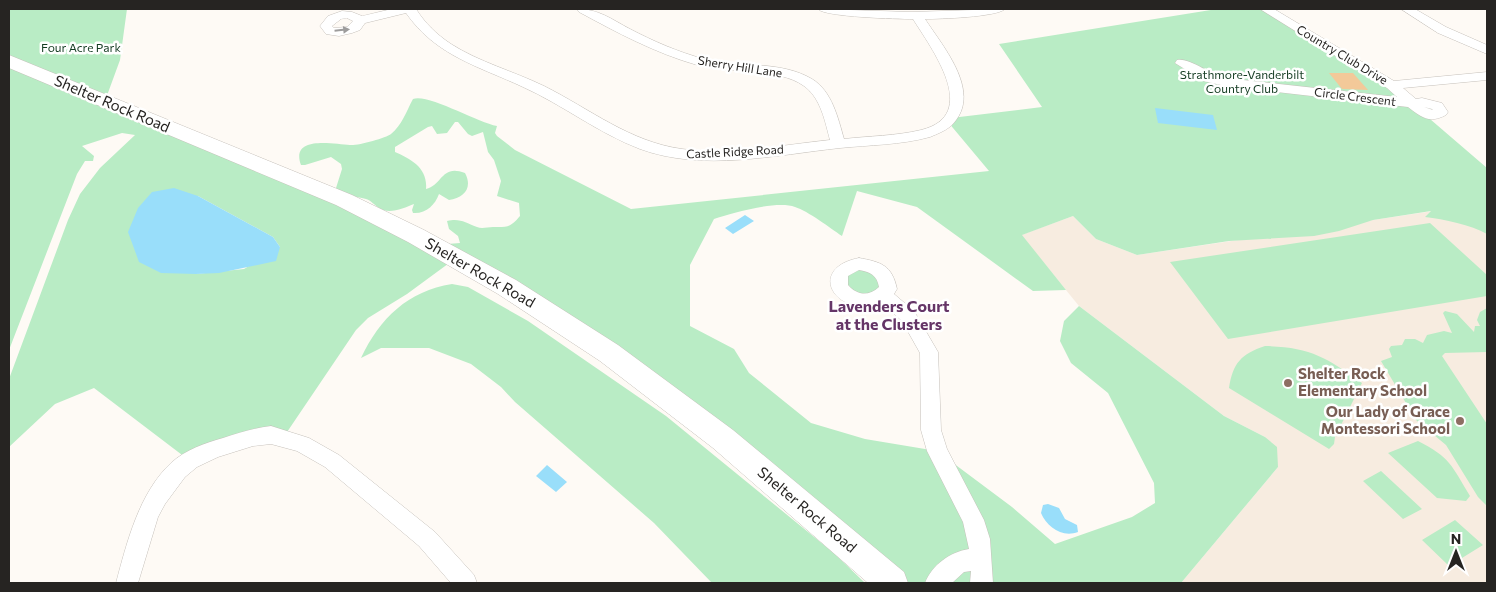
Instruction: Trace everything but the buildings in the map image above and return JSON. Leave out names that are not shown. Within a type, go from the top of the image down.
[{"type":"main road","name":"Shelter Rock Road","points":[[9,61],[344,200],[416,236],[507,287],[609,353],[723,440],[892,583]]},
{"type":"street","points":[[360,20],[409,9]]},
{"type":"street","name":"Castle Ridge Road","points":[[409,9],[422,27],[446,47],[533,87],[592,120],[645,145],[670,153],[700,156],[925,134],[944,125],[955,112],[959,98],[957,85],[918,17]]},
{"type":"street","name":"Sherry Hill Lane","points":[[582,9],[688,59],[721,66],[780,72],[809,83],[820,94],[825,104],[838,144]]},
{"type":"street","points":[[824,9],[884,16],[918,17],[999,9]]},
{"type":"street","name":"Country Club Drive","points":[[1266,9],[1392,85]]},
{"type":"street","points":[[1407,9],[1442,30],[1487,50]]},
{"type":"street","name":"Circle Crescent","points":[[1182,63],[1209,78],[1226,82],[1414,105],[1392,85]]},
{"type":"street","points":[[1392,85],[1487,76]]},
{"type":"street","points":[[884,295],[908,316],[929,352],[931,430],[937,451],[973,520],[980,539],[983,581],[981,583]]},
{"type":"street","points":[[127,583],[148,515],[157,497],[178,470],[190,461],[212,450],[253,437],[271,436],[302,444],[332,461],[427,539],[466,583]]},
{"type":"street","points":[[936,583],[958,562],[981,558]]},
{"type":"shaded area","name":"Shelter Rock Elementary School","points":[[1487,203],[1487,583],[1181,583],[1278,467],[1265,437],[1224,416],[1079,306],[1021,235],[1073,216],[1096,239],[1137,255]]},
{"type":"green space","points":[[9,9],[127,9],[120,60],[105,101],[435,245],[460,243],[458,236],[449,229],[447,221],[459,221],[481,228],[502,227],[511,225],[520,216],[519,203],[497,196],[501,181],[494,160],[488,152],[483,132],[472,136],[458,122],[455,122],[447,133],[437,134],[432,126],[428,127],[395,147],[395,152],[412,161],[421,170],[426,182],[426,189],[432,187],[451,171],[465,173],[467,178],[467,188],[463,195],[449,200],[439,194],[429,208],[418,213],[413,213],[414,204],[387,211],[366,199],[343,193],[336,188],[342,169],[341,164],[331,157],[301,165],[299,155],[302,149],[307,145],[315,143],[350,145],[378,140],[388,136],[401,122],[413,99],[420,98],[497,126],[495,133],[497,136],[515,150],[631,209],[989,171],[948,122],[951,118],[1042,107],[999,44],[1217,9],[1266,9],[1392,85],[1415,106],[1439,108],[1423,113],[1487,168],[1487,234],[1457,223],[1425,217],[1431,211],[1373,220],[1339,231],[1314,236],[1229,241],[1137,255],[1096,239],[1073,216],[1022,235],[1066,290],[1033,291],[917,207],[857,191],[842,236],[806,212],[787,205],[754,208],[714,219],[690,265],[690,326],[734,349],[749,373],[811,423],[865,439],[937,451],[1012,507],[1055,544],[1132,517],[1155,503],[1154,483],[1108,393],[1071,363],[1060,341],[1064,321],[1079,306],[1224,416],[1265,437],[1277,447],[1278,467],[1181,583],[892,583],[723,439],[456,258],[407,294],[368,318],[356,330],[283,438],[190,461],[94,388],[55,404],[9,447],[9,379],[68,220],[80,194],[100,168],[135,135],[122,133],[82,146],[94,156],[93,161],[85,161],[77,174],[9,350]],"holes":[[[198,196],[273,237],[280,247],[244,269],[196,274]]]},
{"type":"green space","points":[[1430,223],[1487,275],[1487,296],[1228,339],[1170,262]]},
{"type":"green space","points":[[867,264],[888,289],[855,299],[840,274]]},
{"type":"green space","points":[[452,284],[468,287],[528,321],[666,416],[835,554],[865,583],[712,583],[654,523],[515,402],[501,387],[471,364],[429,348],[381,348],[361,358],[377,331],[397,309],[422,293]]},
{"type":"green space","name":"Our Lady of Grace Montessori School","points":[[1487,308],[1487,352],[1445,353],[1442,356],[1487,424],[1487,506],[1478,497],[1446,445],[1416,420],[1381,361],[1392,357],[1389,349],[1391,346],[1402,345],[1405,339],[1415,339],[1423,343],[1427,335],[1444,331],[1452,333],[1443,313],[1445,311],[1457,314],[1474,332],[1475,326],[1480,326],[1477,320],[1480,312]]},
{"type":"green space","points":[[1265,346],[1306,351],[1317,355],[1338,366],[1362,383],[1335,437],[1334,444],[1329,449],[1229,388],[1233,372],[1244,356]]},
{"type":"green space","points":[[1418,441],[1437,452],[1449,463],[1470,496],[1466,501],[1437,498],[1388,453]]},
{"type":"green space","points":[[1381,471],[1422,509],[1403,519],[1363,481]]},
{"type":"green space","points":[[1455,520],[1483,545],[1449,566],[1422,540]]},
{"type":"water","points":[[1155,108],[1213,115],[1217,130],[1158,123]]},
{"type":"water","points":[[174,188],[198,196],[273,237],[280,247],[276,261],[219,273],[196,274],[161,273],[139,262],[128,232],[138,208],[152,192]]},
{"type":"water","points":[[745,215],[754,221],[733,234],[725,228]]},
{"type":"water","points":[[547,465],[567,482],[556,492],[536,476]]},
{"type":"water","points":[[1048,504],[1059,508],[1065,519],[1077,525],[1078,532],[1066,534],[1051,527],[1041,513],[1043,505]]},
{"type":"place","name":"Shelter Rock Elementary School","points":[[1288,383]]},
{"type":"place","name":"Our Lady of Grace Montessori School","points":[[1460,421]]},
{"type":"district","name":"Lavenders Court at the Clusters","points":[[889,315]]},
{"type":"park label","name":"Four Acre Park","points":[[81,48]]},
{"type":"park label","name":"Strathmore-Vanderbilt Country Club","points":[[1242,82]]}]
